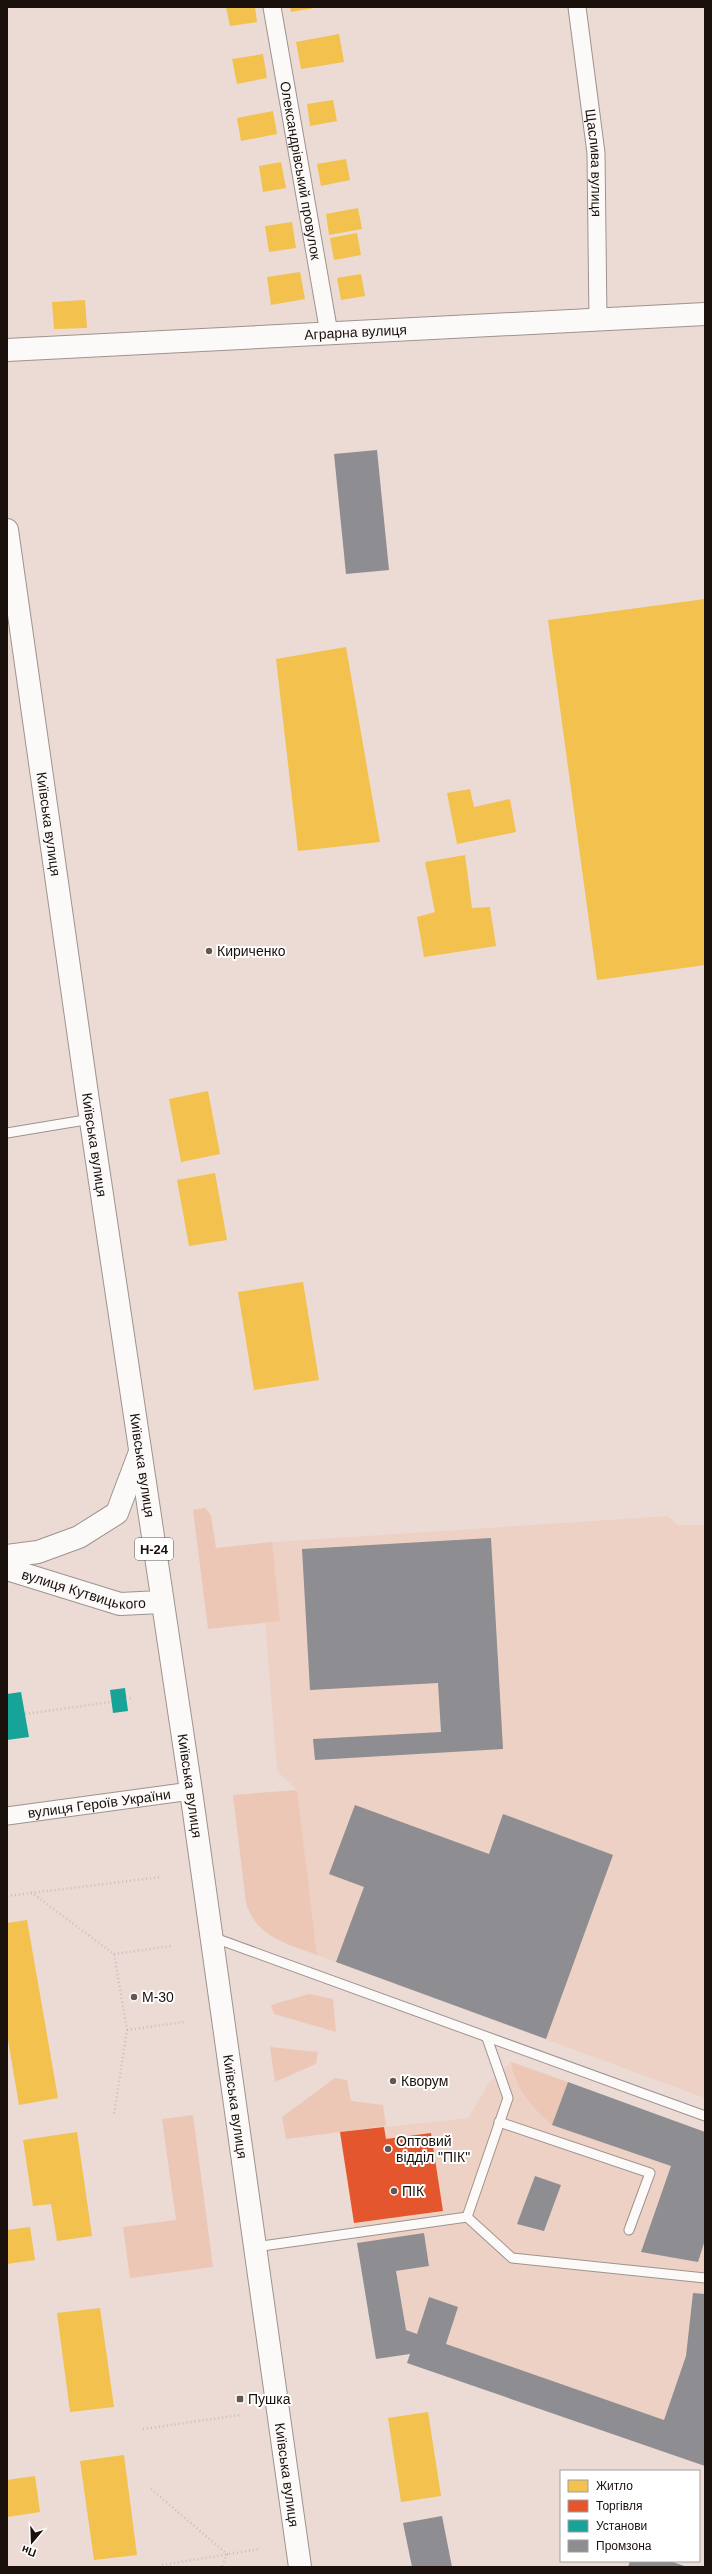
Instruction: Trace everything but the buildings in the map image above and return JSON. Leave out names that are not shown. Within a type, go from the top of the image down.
[{"type":"main road","name":"Аграрна вулиця","points":[[7,350],[705,314]]},
{"type":"main road","name":"Київська вулиця","points":[[8,539],[161,1602],[191,1791],[300,2567]]},
{"type":"main road","points":[[7,1556],[38,1552],[79,1537],[117,1513],[140,1452]]},
{"type":"main road","name":"вулиця Кутвицького","points":[[7,1569],[120,1604],[161,1602]]},
{"type":"street","name":"Олександрівський провулок","points":[[272,7],[329,333]]},
{"type":"street","name":"Щаслива вулиця","points":[[577,7],[596,153],[598,320]]},
{"type":"street","name":"вулиця Героїв України","points":[[7,1816],[191,1791]]},
{"type":"lane","points":[[7,1133],[91,1119]]},
{"type":"lane","points":[[211,1936],[487,2038],[705,2116]]},
{"type":"lane","points":[[467,2217],[508,2098],[487,2038]]},
{"type":"lane","points":[[500,2122],[650,2174],[629,2230]]},
{"type":"lane","points":[[255,2247],[467,2217]]},
{"type":"lane","points":[[467,2217],[512,2258],[705,2278]]},
{"type":"path","points":[[126,1699],[134,1698]]},
{"type":"path","points":[[25,1714],[111,1702]]},
{"type":"path","points":[[7,1896],[161,1877]]},
{"type":"path","points":[[31,1892],[114,1954],[127,2030],[114,2114]]},
{"type":"path","points":[[114,1954],[172,1946]]},
{"type":"path","points":[[127,2030],[184,2022]]},
{"type":"path","points":[[143,2429],[240,2415]]},
{"type":"path","points":[[151,2489],[227,2554]]},
{"type":"path","points":[[162,2565],[260,2549]]},
{"type":"path","points":[[222,2567],[227,2554]]},
{"type":"shaded area","points":[[205,1508],[211,1515],[216,1548],[272,1542],[280,1621],[208,1629],[193,1510]]},
{"type":"shaded area","points":[[668,1516],[678,1525],[705,1525],[705,2098],[317,1955],[297,1790],[277,1771],[259,1543]]},
{"type":"shaded area","points":[[297,1790],[317,1955],[284,1943],[265,1932],[251,1915],[246,1903],[233,1795]]},
{"type":"shaded area","points":[[309,1994],[333,1999],[336,2032],[274,2014],[271,2005]]},
{"type":"shaded area","points":[[270,2047],[318,2052],[316,2064],[275,2082]]},
{"type":"shaded area","points":[[511,2062],[705,2132],[705,2466],[407,2363],[417,2334],[406,2330],[396,2271],[429,2266],[424,2233],[357,2243],[340,2132],[468,2118],[489,2083]]},
{"type":"shaded area","points":[[511,2062],[568,2082],[552,2125],[538,2112],[526,2097],[513,2072]]},
{"type":"shaded area","points":[[335,2078],[347,2080],[351,2101],[383,2105],[386,2126],[286,2139],[282,2117]]},
{"type":"shaded area","points":[[193,2115],[213,2267],[130,2278],[123,2227],[176,2220],[162,2119]]},
{"type":"place","name":"Кириченко","points":[[209,951]]},
{"type":"place","name":"М-30","points":[[134,1997]]},
{"type":"place","name":"Кворум","points":[[393,2081]]},
{"type":"place","name":"Оптовий відділ \"ПІК\"","points":[[388,2149]]},
{"type":"place","name":"ПІК","points":[[394,2191]]},
{"type":"place","name":"Пушка","points":[[240,2399]]}]
